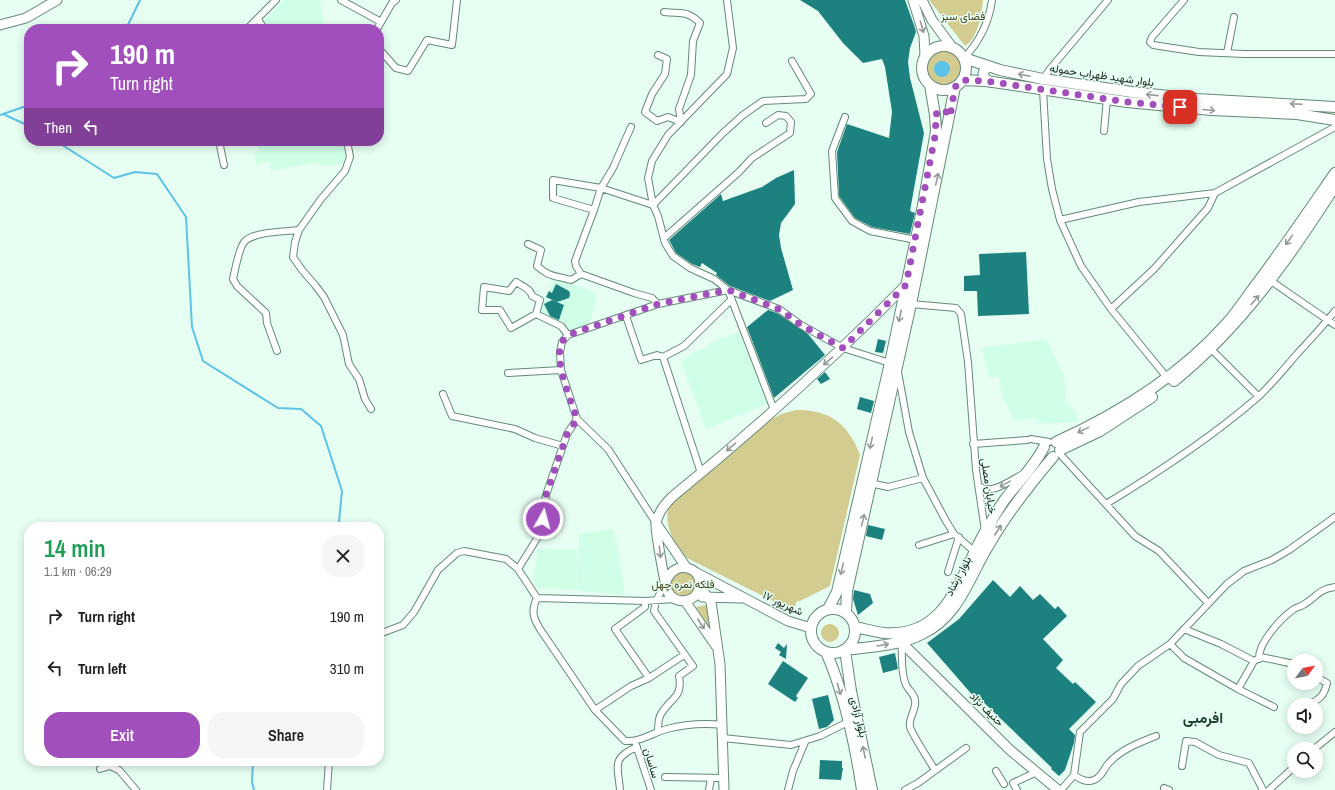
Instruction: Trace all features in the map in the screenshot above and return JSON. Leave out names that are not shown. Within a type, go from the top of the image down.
[{"type":"main road","points":[[0,25],[26,18],[56,0]]},
{"type":"main road","points":[[913,0],[924,36],[925,56]]},
{"type":"main road","points":[[828,609],[837,592],[894,365],[911,304],[950,117],[958,84],[966,69],[964,58],[952,47],[932,20],[922,0]]},
{"type":"main road","points":[[846,613],[847,590],[894,365],[906,285],[916,240],[936,131],[930,85],[922,72],[922,62],[925,56],[934,48],[942,46],[952,47]]},
{"type":"main road","name":"بلوار شهید ظهراب حموله","points":[[964,58],[1043,85],[1107,99],[1211,110],[1297,114],[1335,120]]},
{"type":"main road","points":[[990,82],[982,73],[985,69],[991,67]]},
{"type":"main road","name":"بلوار شهید ظهراب حموله","points":[[958,84],[990,82],[1043,85],[1196,99],[1335,107]]},
{"type":"main road","points":[[930,85],[939,90],[945,90],[958,84]]},
{"type":"main road","points":[[935,115],[944,109],[950,117]]},
{"type":"main road","points":[[1170,381],[1227,323],[1263,276],[1335,173]]},
{"type":"main road","points":[[1053,449],[1170,381],[1211,350],[1232,328],[1271,281],[1335,186]]},
{"type":"main road","points":[[744,598],[707,596],[689,600],[675,599],[668,592],[656,523],[664,505],[672,496],[774,410],[843,348],[906,285]]},
{"type":"main road","name":"بلوار ارشاد","points":[[845,650],[901,642],[922,634],[948,615],[958,602],[985,538],[1005,499],[1030,470],[1053,449]]},
{"type":"main road","name":"بلوار ارشاد","points":[[855,627],[884,633],[894,633],[910,630],[930,620],[950,600],[975,552],[1023,493],[1053,449]]},
{"type":"main road","points":[[656,523],[700,581],[700,586],[712,606],[720,664],[724,790]]},
{"type":"main road","points":[[666,582],[668,576],[676,569],[691,570]]},
{"type":"main road","name":"۱۷ شهریور","points":[[691,570],[788,621],[811,628]]},
{"type":"main road","points":[[689,600],[696,595],[700,586]]},
{"type":"main road","points":[[712,606],[729,597]]},
{"type":"main road","points":[[689,600],[717,648]]},
{"type":"main road","points":[[828,609],[837,609],[846,613],[855,627],[853,640],[845,650],[839,653],[826,652],[819,648],[814,643],[811,636],[811,628],[816,616],[828,609]]},
{"type":"main road","name":"حنیف نژاد","points":[[901,642],[1010,750],[1060,790]]},
{"type":"main road","name":"بلوار آزادی","points":[[845,650],[851,691],[872,790]]},
{"type":"main road","name":"بلوار آزادی","points":[[826,652],[833,670],[848,722],[862,790]]},
{"type":"street","points":[[253,24],[276,0]]},
{"type":"street","points":[[341,0],[381,22],[392,3],[396,0]]},
{"type":"street","points":[[384,55],[396,68],[408,71],[427,40],[452,45],[457,0]]},
{"type":"street","points":[[727,0],[733,48],[727,74],[668,135],[652,161],[648,178],[653,205],[658,216],[664,238],[673,256],[690,268],[714,280],[728,290],[779,309],[801,325],[843,348],[894,365],[909,432],[923,478],[946,521],[956,536],[975,552]]},
{"type":"street","points":[[964,58],[974,48],[981,36],[990,16],[992,0]]},
{"type":"street","points":[[1108,0],[1050,69],[1043,85],[1047,159],[1052,189],[1060,220],[1081,266],[1111,309],[1170,381]]},
{"type":"street","points":[[1184,0],[1152,37],[1150,42],[1153,45],[1161,48],[1228,53],[1282,55],[1335,54]]},
{"type":"street","points":[[664,12],[693,15],[700,23],[693,41],[691,75],[679,109],[681,122]]},
{"type":"street","points":[[1228,53],[1234,17]]},
{"type":"street","points":[[258,19],[261,24]]},
{"type":"street","points":[[658,55],[667,59],[665,74],[652,94],[645,112],[657,121],[668,117],[681,122]]},
{"type":"street","points":[[653,205],[723,133],[743,115],[763,101],[806,99],[811,94],[792,61]]},
{"type":"street","points":[[1104,131],[1107,99]]},
{"type":"street","points":[[664,238],[739,172],[752,158],[790,133],[791,122],[786,116],[778,115],[766,123]]},
{"type":"street","points":[[845,117],[832,151],[835,198],[852,221],[870,231],[916,240]]},
{"type":"street","points":[[631,127],[601,188],[575,261],[581,274],[652,298],[658,304]]},
{"type":"street","points":[[1060,220],[1139,202],[1215,193],[1335,127]]},
{"type":"street","points":[[220,146],[224,165]]},
{"type":"street","points":[[348,146],[350,157],[345,171],[321,199],[299,230],[295,242],[293,257],[324,297],[342,335],[348,364],[359,379],[365,399],[371,409]]},
{"type":"street","points":[[594,210],[552,198],[554,180],[568,181],[601,188],[653,205]]},
{"type":"street","points":[[1111,309],[1154,269],[1208,208],[1215,193]]},
{"type":"street","points":[[277,351],[267,323],[266,313],[237,286],[233,279],[237,260],[244,242],[256,235],[299,230]]},
{"type":"street","points":[[528,244],[541,250],[537,266],[546,274],[552,277],[557,276],[571,280],[581,274]]},
{"type":"street","points":[[1271,281],[1335,325]]},
{"type":"street","points":[[516,282],[526,288],[532,296],[540,300],[536,314],[511,328],[500,310],[482,310],[484,287],[498,288],[509,291],[516,282]]},
{"type":"street","points":[[728,290],[774,410]]},
{"type":"street","points":[[656,523],[608,449],[577,419],[561,370],[560,352],[562,342],[568,335],[658,304],[728,290]]},
{"type":"street","points":[[626,316],[641,360],[657,355],[663,357],[684,346],[731,300]]},
{"type":"street","name":"خیابان مصلی","points":[[911,304],[956,308],[961,314],[968,362],[973,444],[985,538]]},
{"type":"street","points":[[1106,504],[1142,482],[1232,418],[1258,396],[1335,311]]},
{"type":"street","points":[[536,314],[561,326],[568,335]]},
{"type":"street","points":[[1211,350],[1258,396]]},
{"type":"street","points":[[663,357],[701,473]]},
{"type":"street","points":[[508,373],[561,370]]},
{"type":"street","points":[[443,394],[452,416],[516,430],[535,438],[563,446]]},
{"type":"street","points":[[518,569],[541,532],[546,495],[567,434],[577,419]]},
{"type":"street","points":[[973,444],[1029,439],[1053,449],[1135,536],[1159,551],[1208,603]]},
{"type":"street","points":[[979,486],[983,490],[989,490],[998,487],[1030,470]]},
{"type":"street","points":[[870,483],[888,487],[923,478]]},
{"type":"street","points":[[1060,790],[1074,774],[1080,732],[1113,699],[1121,684],[1138,666],[1170,644],[1227,584],[1244,571],[1272,560],[1335,518]]},
{"type":"street","points":[[919,545],[956,536]]},
{"type":"street","points":[[948,572],[956,536]]},
{"type":"street","points":[[384,632],[403,625],[414,612],[438,570],[457,553],[464,551],[506,559],[518,569],[537,598]]},
{"type":"street","points":[[658,732],[659,715],[680,691],[681,685],[679,676],[692,666],[654,611],[660,590],[666,582]]},
{"type":"street","points":[[1238,689],[1256,660],[1258,652],[1283,618],[1295,608],[1304,605],[1319,592],[1335,587]]},
{"type":"street","points":[[537,598],[645,601],[675,599]]},
{"type":"street","points":[[537,598],[533,606],[534,618],[595,710],[625,741],[636,744]]},
{"type":"street","points":[[645,601],[645,607],[615,629],[649,678]]},
{"type":"street","points":[[1184,629],[1256,660]]},
{"type":"street","points":[[901,642],[901,662],[903,675],[907,686],[914,695],[916,703],[911,715],[910,728],[935,770]]},
{"type":"street","points":[[1170,644],[1184,658],[1238,689],[1274,707]]},
{"type":"street","points":[[595,710],[631,686],[649,678],[684,655]]},
{"type":"street","points":[[1256,660],[1261,657],[1287,663]]},
{"type":"street","points":[[1320,698],[1325,693],[1327,683],[1323,681]]},
{"type":"street","points":[[723,738],[791,745],[805,742],[820,736],[848,722]]},
{"type":"street","points":[[620,790],[617,765],[620,758],[636,744],[666,729],[697,723],[723,725]]},
{"type":"street","points":[[1323,742],[1335,732]]},
{"type":"street","points":[[1074,774],[1083,781],[1094,780],[1103,774],[1107,765],[1126,749],[1156,736]]},
{"type":"street","points":[[1182,766],[1186,741],[1195,742],[1219,755],[1250,763],[1263,790]]},
{"type":"street","points":[[788,790],[793,771],[805,742]]},
{"type":"street","name":"ساسان","points":[[636,744],[650,790]]},
{"type":"street","points":[[905,790],[966,748]]},
{"type":"street","points":[[100,769],[110,766],[119,770],[136,790]]},
{"type":"street","points":[[327,790],[329,766]]},
{"type":"street","points":[[996,770],[1004,784]]},
{"type":"street","points":[[1016,790],[1013,783],[1037,772]]},
{"type":"street","points":[[1269,790],[1287,773]]},
{"type":"street","points":[[665,777],[724,778]]},
{"type":"street","points":[[709,790],[711,778]]},
{"type":"shaded area","points":[[284,0],[320,0],[323,24],[262,23]]},
{"type":"shaded area","points":[[258,146],[344,146],[345,157],[343,164],[328,166],[318,164],[317,162],[271,171],[269,161],[260,163],[260,165],[257,166],[254,152],[259,151]]},
{"type":"shaded area","points":[[557,278],[590,291],[596,296],[597,298],[589,323],[576,329],[572,329],[538,313],[553,281]]},
{"type":"shaded area","points":[[739,332],[767,404],[706,429],[681,361],[693,353],[709,346],[709,343]]},
{"type":"shaded area","points":[[1046,339],[1064,375],[1066,402],[1074,409],[1078,422],[1038,424],[1036,418],[1015,421],[1001,393],[999,377],[989,377],[982,348]]},
{"type":"shaded area","points":[[613,529],[618,547],[625,595],[578,591],[579,534]]},
{"type":"shaded area","points":[[538,549],[577,550],[577,589],[538,588],[533,582]]},
{"type":"green space","name":"فضای سبز","points":[[929,0],[983,0],[982,12],[976,32],[965,46]]},
{"type":"green space","points":[[946,50],[956,55],[960,61],[960,75],[956,81],[950,85],[940,86],[930,81],[926,75],[925,65],[930,55],[936,51]]},
{"type":"green space","points":[[796,410],[819,412],[837,421],[850,435],[860,455],[830,586],[800,601],[797,601],[793,611],[687,558],[673,538],[667,516],[672,501],[767,422],[781,414]]},
{"type":"green space","name":"فلکه نمره چهل","points":[[680,570],[693,574],[697,587],[689,597],[675,596],[670,588],[670,579]]},
{"type":"green space","points":[[708,605],[711,629],[709,629],[696,607]]},
{"type":"green space","points":[[826,624],[834,624],[839,629],[837,640],[834,642],[826,642],[821,637],[821,629]]},
{"type":"water","points":[[942,61],[948,63],[950,69],[948,75],[942,77],[936,75],[934,69],[936,63]]},
{"type":"building","points":[[800,0],[905,0],[916,32],[910,48],[908,62],[910,78],[924,133],[910,211],[915,213],[910,234],[872,227],[855,218],[839,196],[837,152],[847,124],[889,138],[892,112],[885,67],[882,59],[863,63],[843,43],[818,11]]},
{"type":"building","points":[[794,170],[795,204],[781,223],[779,235],[781,248],[793,290],[770,301],[730,286],[716,275],[717,273],[702,263],[700,267],[692,264],[676,253],[669,240],[721,194],[723,201],[762,187],[776,178]]},
{"type":"building","points":[[1026,252],[1029,314],[978,316],[977,291],[964,291],[964,276],[980,275],[979,254]]},
{"type":"building","points":[[556,284],[569,291],[569,298],[557,302],[546,297],[549,291],[552,293]]},
{"type":"building","points":[[552,300],[564,305],[559,320],[550,316],[544,304]]},
{"type":"building","points":[[768,310],[777,313],[808,334],[825,355],[774,398],[747,327]]},
{"type":"building","points":[[878,339],[886,341],[883,353],[875,352]]},
{"type":"building","points":[[825,372],[830,379],[821,384],[817,379]]},
{"type":"building","points":[[860,397],[874,401],[871,413],[857,409]]},
{"type":"building","points":[[868,525],[885,529],[882,540],[866,536]]},
{"type":"building","points":[[993,580],[1010,597],[1020,586],[1033,600],[1040,594],[1055,609],[1058,606],[1067,616],[1043,639],[1063,660],[1056,668],[1073,684],[1075,682],[1096,702],[1069,729],[1075,735],[1074,743],[1065,770],[1059,776],[977,696],[975,698],[927,643],[959,619]]},
{"type":"building","points":[[854,590],[870,594],[873,603],[858,615],[853,599]]},
{"type":"building","points":[[778,643],[784,648],[787,644],[786,659],[779,655],[781,652],[775,648]]},
{"type":"building","points":[[895,653],[898,669],[883,673],[879,657]]},
{"type":"building","points":[[783,661],[808,678],[796,696],[798,698],[795,702],[768,684]]},
{"type":"building","points":[[828,695],[834,720],[827,727],[819,729],[812,699]]},
{"type":"building","points":[[820,760],[842,761],[843,768],[841,780],[819,779]]},
{"type":"waterway","points":[[128,24],[140,0]]},
{"type":"waterway","points":[[0,115],[24,107]]},
{"type":"waterway","points":[[3,114],[24,124]]},
{"type":"waterway","points":[[64,146],[114,178],[135,172],[157,174],[186,217],[192,327],[203,361],[278,408],[301,409],[321,426],[342,491],[339,522]]},
{"type":"waterway","points":[[253,766],[252,782],[254,790]]},
{"type":"district","name":"افرمبی","points":[[1203,718]]},
{"type":"route","points":[[543,519],[546,495],[567,434],[577,419],[561,370],[560,352],[562,342],[568,335],[658,304],[728,290],[779,309],[801,325],[843,348],[906,285],[923,205],[936,131],[935,115],[944,109],[950,117],[955,87],[962,80],[986,81],[1127,102],[1180,107]]}]
